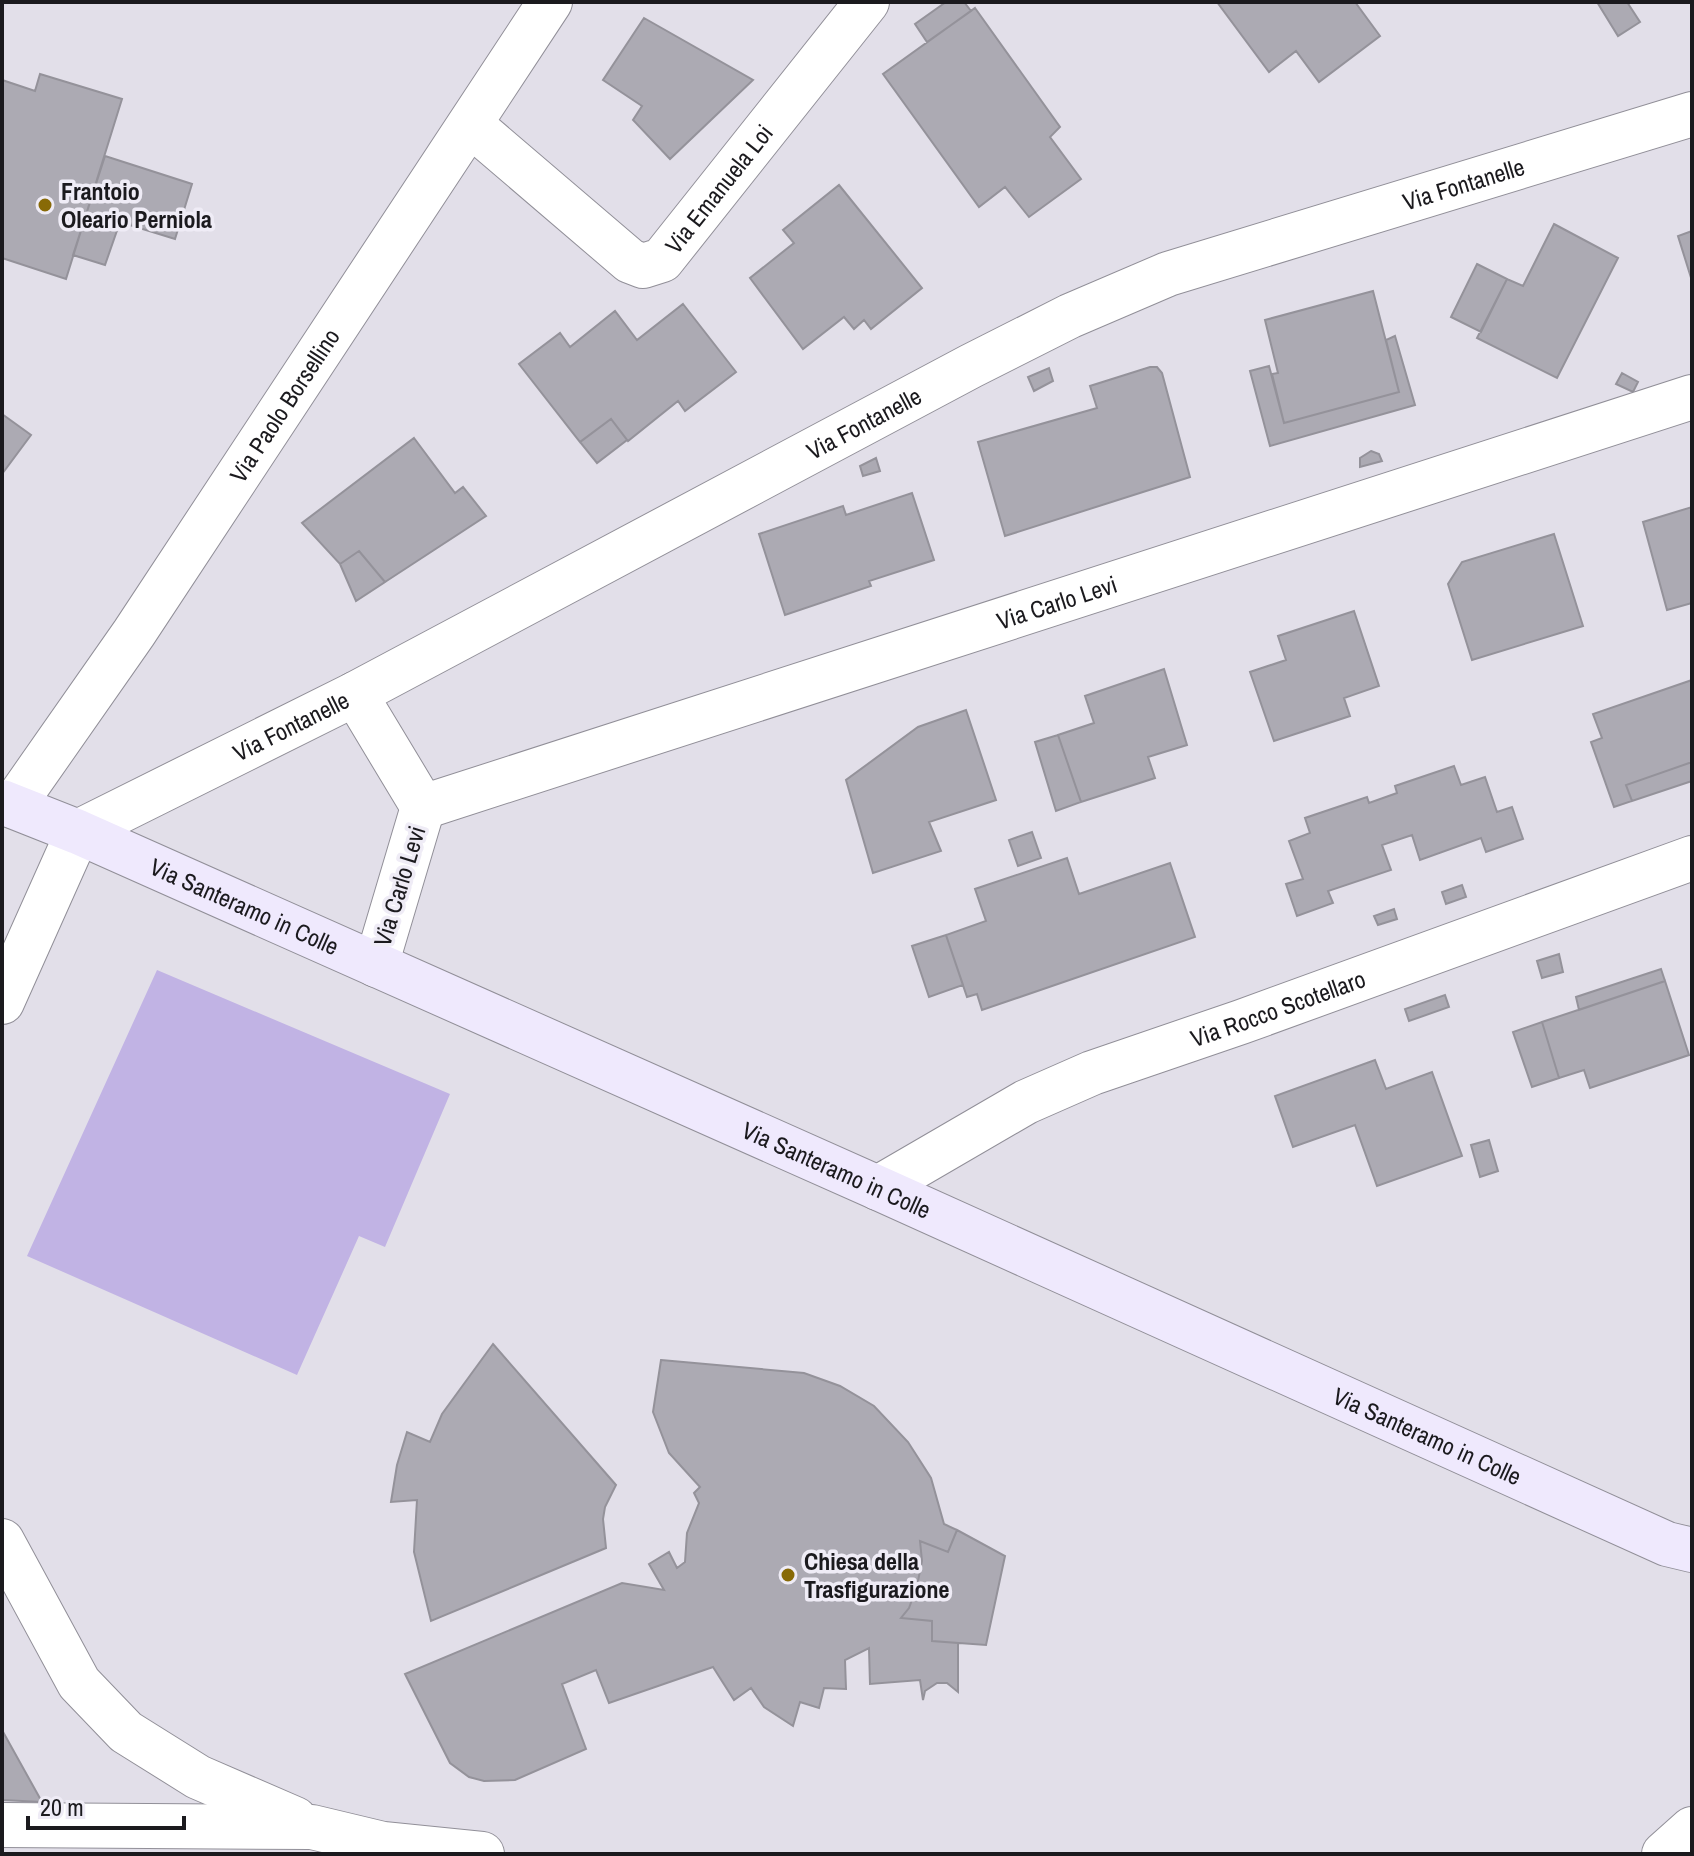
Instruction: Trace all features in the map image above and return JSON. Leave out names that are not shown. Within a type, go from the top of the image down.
[{"type":"main road","name":"Via Santeramo in Colle","points":[[8,804],[78,832],[878,1188],[1684,1554]]},
{"type":"street","name":"Via Paolo Borsellino","points":[[8,804],[134,633],[550,2]]},
{"type":"street","name":"Via Emanuela Loi","points":[[471,125],[630,261],[643,266],[662,260],[867,2]]},
{"type":"street","name":"Via Fontanelle","points":[[78,832],[355,694],[971,366],[1098,304],[1168,274],[1692,114]]},
{"type":"street","name":"Via Carlo Levi","points":[[423,807],[1692,397]]},
{"type":"street","name":"Via Carlo Levi","points":[[355,694],[423,807],[376,965]]},
{"type":"street","points":[[2,1002],[78,832]]},
{"type":"street","name":"Via Rocco Scotellaro","points":[[878,1188],[1026,1102],[1092,1073],[1692,858]]},
{"type":"street","points":[[2,1541],[79,1683],[126,1732],[198,1777],[313,1840]]},
{"type":"street","points":[[2,1825],[383,1844],[482,1854]]},
{"type":"street","points":[[1664,1854],[1692,1829]]},
{"type":"street","points":[[1680,1854],[1692,1852]]},
{"type":"shaded area","points":[[157,970],[450,1094],[385,1247],[359,1236],[297,1375],[27,1256]]},
{"type":"building","points":[[946,2],[964,2],[971,11],[927,42],[915,24]]},
{"type":"building","points":[[1217,2],[1355,2],[1380,36],[1319,82],[1296,51],[1269,72]]},
{"type":"building","points":[[1597,2],[1627,2],[1640,22],[1618,36]]},
{"type":"building","points":[[975,8],[1060,127],[1050,137],[1081,179],[1029,217],[1005,187],[979,207],[883,74]]},
{"type":"building","points":[[644,18],[753,80],[670,159],[633,120],[642,106],[603,80]]},
{"type":"building","name":"Frantoio Oleario Perniola","points":[[40,74],[122,99],[66,279],[2,258],[2,80],[35,91]]},
{"type":"building","points":[[105,156],[192,184],[175,239],[120,222],[105,265],[73,255]]},
{"type":"building","points":[[839,185],[922,288],[871,329],[864,320],[854,329],[844,317],[803,349],[750,278],[794,243],[783,230]]},
{"type":"building","points":[[1554,224],[1618,258],[1557,378],[1477,338],[1507,279],[1523,286]]},
{"type":"building","points":[[1692,231],[1692,281],[1678,236]]},
{"type":"building","points":[[1477,264],[1507,279],[1481,332],[1451,317]]},
{"type":"building","points":[[1373,291],[1399,392],[1284,423],[1272,374],[1278,373],[1265,320]]},
{"type":"building","points":[[683,304],[736,372],[685,411],[678,401],[628,441],[611,419],[580,442],[519,364],[560,333],[570,347],[615,311],[637,340]]},
{"type":"building","points":[[1395,336],[1415,405],[1270,446],[1250,371],[1269,366],[1284,423],[1399,392],[1386,340]]},
{"type":"building","points":[[1157,367],[1162,373],[1190,477],[1005,536],[978,442],[1097,408],[1090,386]]},
{"type":"building","points":[[1049,368],[1053,381],[1034,391],[1028,377]]},
{"type":"building","points":[[1622,373],[1638,382],[1633,392],[1616,384]]},
{"type":"building","points":[[2,414],[31,435],[2,474]]},
{"type":"building","points":[[611,419],[627,440],[597,463],[580,442]]},
{"type":"building","points":[[414,438],[455,493],[463,487],[486,516],[385,582],[359,551],[340,564],[302,523]]},
{"type":"building","points":[[1371,451],[1379,454],[1382,461],[1360,467],[1360,458]]},
{"type":"building","points":[[876,458],[880,471],[863,476],[860,466]]},
{"type":"building","points":[[912,493],[934,560],[869,581],[871,586],[785,615],[759,534],[843,506],[846,515]]},
{"type":"building","points":[[1692,507],[1692,603],[1667,610],[1643,522]]},
{"type":"building","points":[[1554,534],[1583,626],[1472,660],[1448,584],[1462,562]]},
{"type":"building","points":[[359,551],[385,582],[356,601],[340,564]]},
{"type":"building","points":[[1354,611],[1379,686],[1344,698],[1350,716],[1274,741],[1250,672],[1286,660],[1278,636]]},
{"type":"building","points":[[1164,669],[1187,745],[1148,757],[1155,778],[1081,802],[1058,735],[1094,723],[1085,696]]},
{"type":"building","points":[[1692,680],[1692,762],[1626,785],[1632,801],[1614,807],[1591,742],[1602,738],[1593,714]]},
{"type":"building","points":[[966,710],[996,800],[929,822],[941,851],[873,873],[846,780],[918,727]]},
{"type":"building","points":[[1058,735],[1081,802],[1056,811],[1035,742]]},
{"type":"building","points":[[1692,762],[1692,781],[1632,801],[1626,785]]},
{"type":"building","points":[[1454,766],[1461,785],[1485,777],[1497,812],[1512,807],[1523,839],[1486,852],[1481,838],[1420,860],[1412,835],[1382,845],[1391,870],[1328,891],[1333,903],[1297,916],[1286,884],[1303,879],[1289,841],[1310,833],[1305,818],[1367,797],[1369,803],[1397,793],[1395,786]]},
{"type":"building","points":[[1032,832],[1041,858],[1018,866],[1009,840]]},
{"type":"building","points":[[1067,858],[1079,894],[1170,863],[1195,937],[982,1010],[977,994],[967,997],[946,935],[986,921],[975,889]]},
{"type":"building","points":[[1462,885],[1466,897],[1446,904],[1442,892]]},
{"type":"building","points":[[1394,909],[1397,919],[1378,925],[1374,916]]},
{"type":"building","points":[[946,935],[963,985],[929,997],[912,946]]},
{"type":"building","points":[[1559,954],[1563,972],[1542,978],[1537,961]]},
{"type":"building","points":[[1661,969],[1665,981],[1579,1010],[1576,997]]},
{"type":"building","points":[[1665,981],[1689,1055],[1590,1088],[1584,1070],[1559,1078],[1542,1022]]},
{"type":"building","points":[[1445,995],[1449,1007],[1409,1021],[1405,1009]]},
{"type":"building","points":[[1542,1022],[1559,1078],[1532,1087],[1513,1032]]},
{"type":"building","points":[[1375,1060],[1386,1089],[1432,1072],[1462,1156],[1377,1186],[1355,1125],[1293,1147],[1275,1096]]},
{"type":"building","points":[[1489,1140],[1498,1171],[1480,1177],[1471,1145]]},
{"type":"building","points":[[493,1344],[616,1485],[605,1507],[603,1519],[606,1548],[431,1621],[414,1552],[417,1500],[391,1502],[397,1465],[407,1432],[430,1442],[442,1414]]},
{"type":"building","name":"Chiesa della Trasfigurazione","points":[[661,1360],[804,1373],[840,1386],[874,1406],[908,1442],[931,1478],[944,1524],[957,1530],[948,1552],[920,1541],[922,1561],[917,1586],[909,1608],[901,1618],[932,1621],[932,1641],[958,1643],[958,1692],[947,1683],[937,1683],[925,1691],[923,1700],[920,1680],[870,1684],[869,1648],[845,1660],[846,1689],[824,1688],[819,1708],[800,1702],[793,1726],[764,1707],[751,1688],[734,1700],[713,1667],[609,1703],[596,1670],[562,1684],[586,1749],[515,1780],[484,1781],[469,1777],[450,1763],[405,1674],[622,1583],[664,1590],[649,1564],[669,1552],[677,1568],[685,1562],[687,1533],[699,1503],[694,1493],[700,1487],[669,1453],[653,1412]]},
{"type":"building","points":[[957,1530],[1005,1556],[986,1645],[932,1641],[932,1621],[901,1618],[909,1608],[917,1586],[922,1561],[920,1541],[948,1552]]},
{"type":"building","points":[[2,1730],[42,1802],[2,1800]]},
{"type":"place","name":"Frantoio Oleario Perniola","points":[[45,205]]},
{"type":"place","name":"Chiesa della Trasfigurazione","points":[[788,1575]]}]
